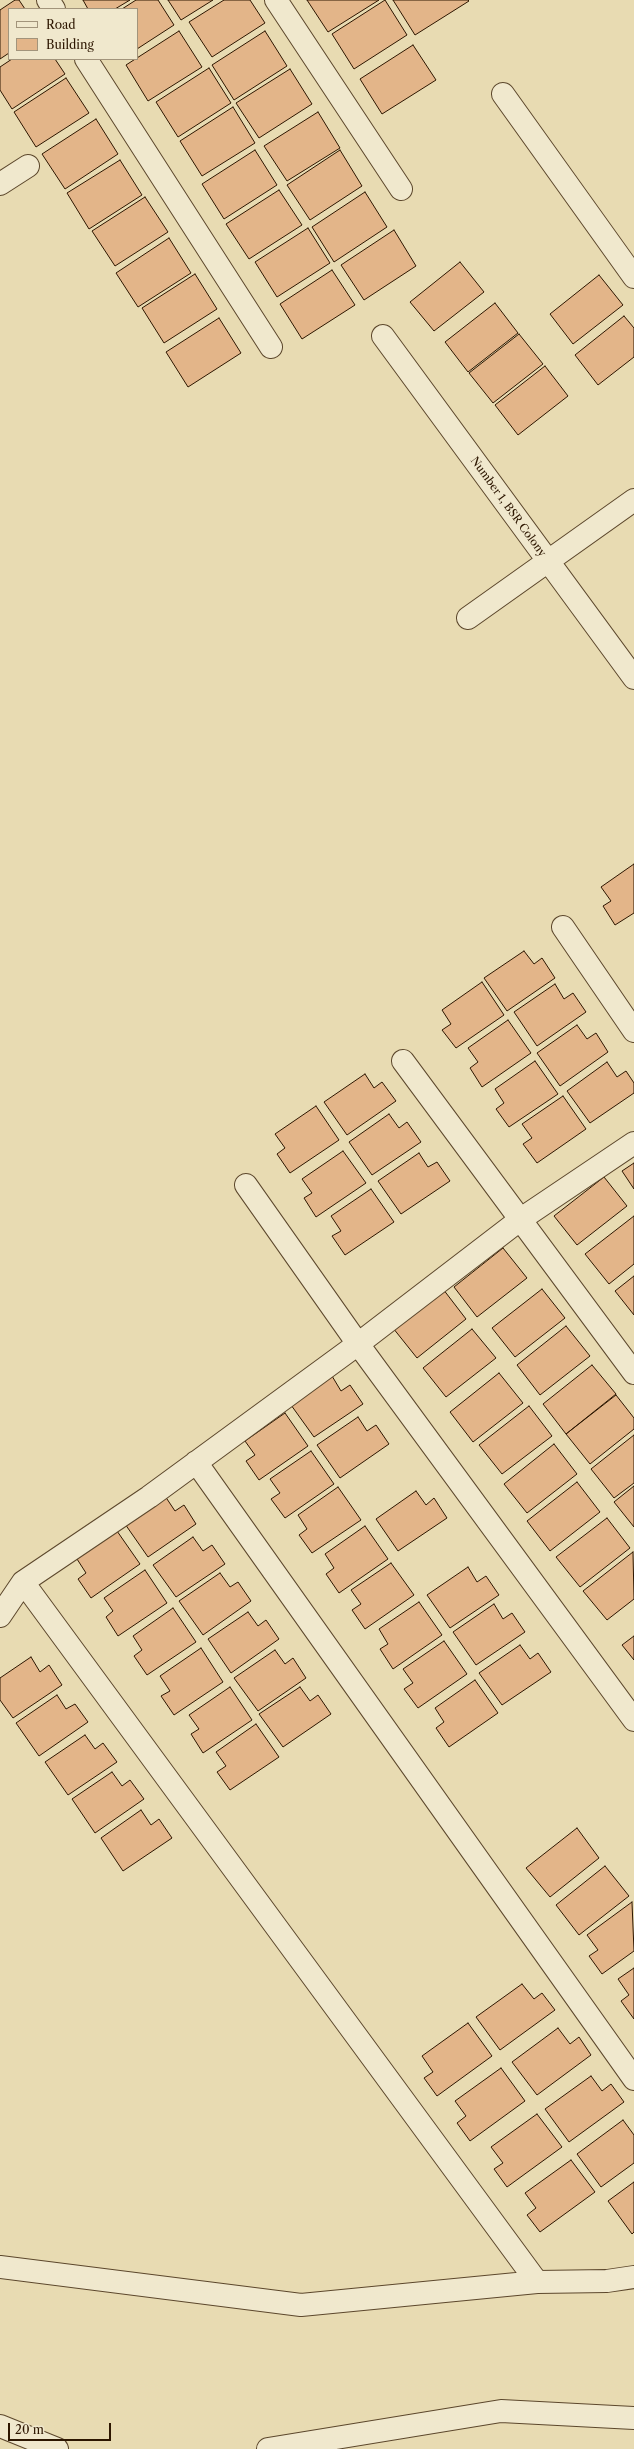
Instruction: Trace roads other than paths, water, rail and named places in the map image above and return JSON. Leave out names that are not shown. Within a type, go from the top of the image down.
[{"type":"street","points":[[276,0],[401,189]]},
{"type":"street","points":[[87,60],[271,347]]},
{"type":"street","points":[[503,94],[634,277]]},
{"type":"street","points":[[0,184],[28,166]]},
{"type":"street","name":"Number 1, BSR Colony","points":[[383,336],[634,678]]},
{"type":"street","points":[[468,618],[634,500]]},
{"type":"street","points":[[563,926],[634,1031]]},
{"type":"street","points":[[403,1061],[634,1373]]},
{"type":"street","points":[[0,1616],[23,1582],[149,1497],[358,1344],[520,1219],[634,1143]]},
{"type":"street","points":[[246,1185],[358,1344],[634,1720]]},
{"type":"street","points":[[196,1462],[634,2079]]},
{"type":"street","points":[[23,1582],[537,2282]]},
{"type":"street","points":[[0,2267],[301,2305],[537,2282],[607,2281],[634,2277]]},
{"type":"street","points":[[268,2449],[501,2411],[634,2418]]},
{"type":"street","points":[[0,2426],[57,2449]]}]
